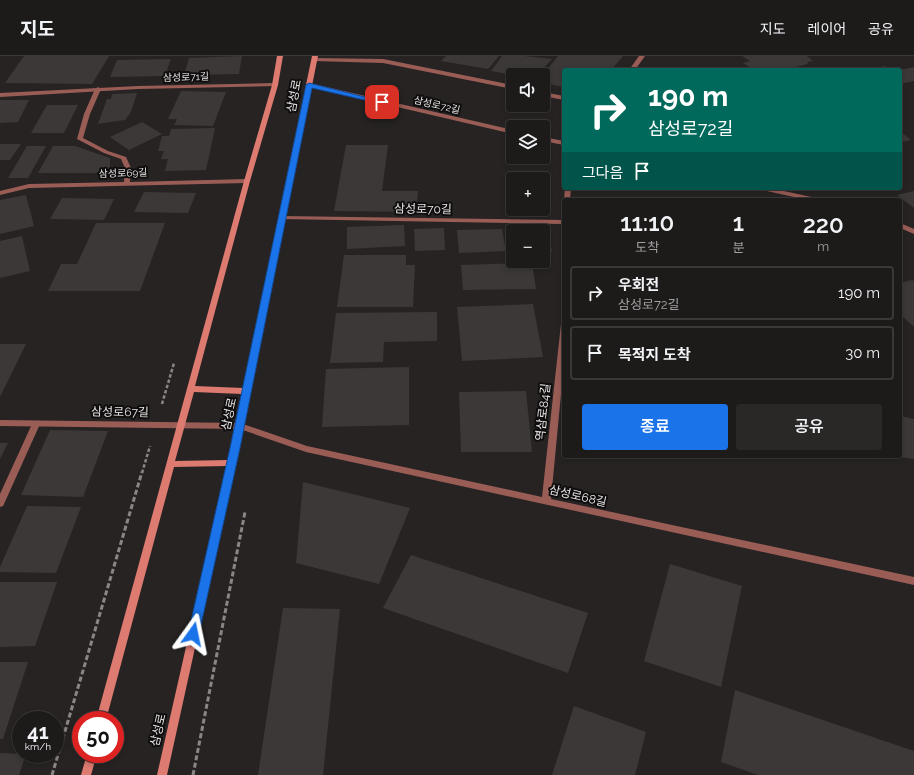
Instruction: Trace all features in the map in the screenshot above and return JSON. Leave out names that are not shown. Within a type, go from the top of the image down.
[{"type":"main road","name":"삼성로","points":[[103,711],[247,181],[275,85],[280,56]]},
{"type":"main road","name":"삼성로","points":[[162,775],[240,426],[314,58]]},
{"type":"main road","points":[[191,389],[247,391]]},
{"type":"main road","points":[[171,464],[231,463]]},
{"type":"main road","points":[[86,775],[89,763]]},
{"type":"street","points":[[633,68],[642,56]]},
{"type":"street","points":[[314,58],[383,61],[506,86]]},
{"type":"street","name":"삼성로71길","points":[[0,95],[98,89],[206,85],[275,85]]},
{"type":"street","name":"삼성로72길","points":[[309,85],[506,130]]},
{"type":"street","points":[[98,89],[87,114],[80,139],[106,152],[124,158],[128,168],[127,184]]},
{"type":"street","points":[[550,95],[562,98]]},
{"type":"street","points":[[550,140],[562,143]]},
{"type":"street","name":"삼성로69길","points":[[0,193],[29,186],[247,181]]},
{"type":"street","points":[[771,190],[807,198]]},
{"type":"street","name":"삼성로70길","points":[[282,218],[562,222]]},
{"type":"street","points":[[902,226],[914,232]]},
{"type":"street","name":"역삼로84길","points":[[546,501],[562,345]]},
{"type":"street","name":"삼성로67길","points":[[0,423],[240,426]]},
{"type":"street","points":[[0,504],[36,424]]},
{"type":"street","name":"삼성로68길","points":[[240,426],[306,449],[914,581]]},
{"type":"path","points":[[193,775],[245,510]]},
{"type":"building","points":[[24,56],[109,56],[92,84],[5,83]]},
{"type":"building","points":[[242,56],[239,74],[184,75],[189,58]]},
{"type":"building","points":[[446,56],[499,56],[488,69],[441,61]]},
{"type":"building","points":[[502,56],[524,56],[552,59],[544,68],[506,68],[506,74],[491,71]]},
{"type":"building","points":[[558,56],[623,56],[613,68],[562,68],[562,87],[550,84],[550,68],[549,68]]},
{"type":"building","points":[[742,56],[807,56],[813,61],[807,62],[808,64],[792,68],[751,68],[743,63],[750,61]]},
{"type":"building","points":[[171,59],[165,76],[110,77],[117,60]]},
{"type":"building","points":[[885,66],[888,68],[875,68]]},
{"type":"building","points":[[914,67],[914,81],[902,84],[902,70]]},
{"type":"building","points":[[181,91],[226,92],[213,126],[174,125],[177,119],[168,119]]},
{"type":"building","points":[[137,93],[131,112],[125,120],[98,124],[107,99],[111,99],[112,94]]},
{"type":"building","points":[[0,100],[29,100],[18,122],[0,123]]},
{"type":"building","points":[[47,105],[78,105],[64,133],[31,133]]},
{"type":"building","points":[[142,122],[162,134],[129,150],[110,137]]},
{"type":"building","points":[[215,128],[206,170],[165,171],[168,159],[161,159],[164,151],[158,151],[162,136],[169,136],[171,129]]},
{"type":"building","points":[[902,133],[911,140],[902,142]]},
{"type":"building","points":[[0,144],[21,144],[10,160],[0,160]]},
{"type":"building","points":[[346,145],[388,145],[382,191],[418,191],[416,212],[334,211]]},
{"type":"building","points":[[27,146],[46,146],[28,178],[8,178]]},
{"type":"building","points":[[53,146],[75,146],[110,158],[110,173],[38,173]]},
{"type":"building","points":[[914,191],[914,208],[902,198],[897,195]]},
{"type":"building","points":[[144,192],[196,193],[188,213],[134,212]]},
{"type":"building","points":[[26,195],[34,226],[0,234],[0,200]]},
{"type":"building","points":[[62,198],[114,199],[104,220],[50,219]]},
{"type":"building","points":[[96,223],[165,223],[140,291],[48,291],[61,264],[77,264]]},
{"type":"building","points":[[404,225],[405,246],[347,249],[347,227]]},
{"type":"building","points":[[444,228],[445,250],[415,251],[414,229]]},
{"type":"building","points":[[502,229],[506,251],[459,253],[457,230]]},
{"type":"building","points":[[22,236],[30,271],[0,278],[0,241]]},
{"type":"building","points":[[550,240],[552,252],[550,252]]},
{"type":"building","points":[[344,255],[406,255],[406,265],[415,265],[413,307],[337,307]]},
{"type":"building","points":[[506,264],[506,268],[533,268],[536,289],[463,290],[461,265]]},
{"type":"building","points":[[912,280],[914,281],[914,327],[902,316],[902,282]]},
{"type":"building","points":[[533,304],[543,357],[462,361],[457,307]]},
{"type":"building","points":[[437,312],[437,341],[384,342],[383,362],[330,363],[336,313]]},
{"type":"building","points":[[0,344],[26,344],[0,397]]},
{"type":"building","points":[[409,367],[409,425],[322,427],[326,369]]},
{"type":"building","points":[[526,391],[532,452],[461,452],[459,392]]},
{"type":"building","points":[[902,416],[914,419],[914,459],[902,457]]},
{"type":"building","points":[[50,430],[108,431],[83,497],[21,495]]},
{"type":"building","points":[[0,443],[8,443],[0,459]]},
{"type":"building","points":[[303,482],[410,508],[379,584],[296,563]]},
{"type":"building","points":[[27,506],[81,507],[56,573],[0,572],[0,567]]},
{"type":"building","points":[[411,555],[588,613],[568,673],[383,608]]},
{"type":"building","points":[[670,564],[742,586],[721,687],[644,661]]},
{"type":"building","points":[[0,582],[57,582],[35,646],[0,647]]},
{"type":"building","points":[[283,608],[340,609],[323,775],[258,775]]},
{"type":"building","points":[[0,662],[28,662],[3,739],[0,739]]},
{"type":"building","points":[[735,690],[914,751],[914,775],[758,775],[721,762]]},
{"type":"building","points":[[574,706],[646,732],[635,775],[552,775]]},
{"type":"building","points":[[0,753],[12,753],[12,763],[23,763],[19,775],[0,775]]},
{"type":"route","points":[[193,634],[235,448],[309,85],[382,102]]}]
